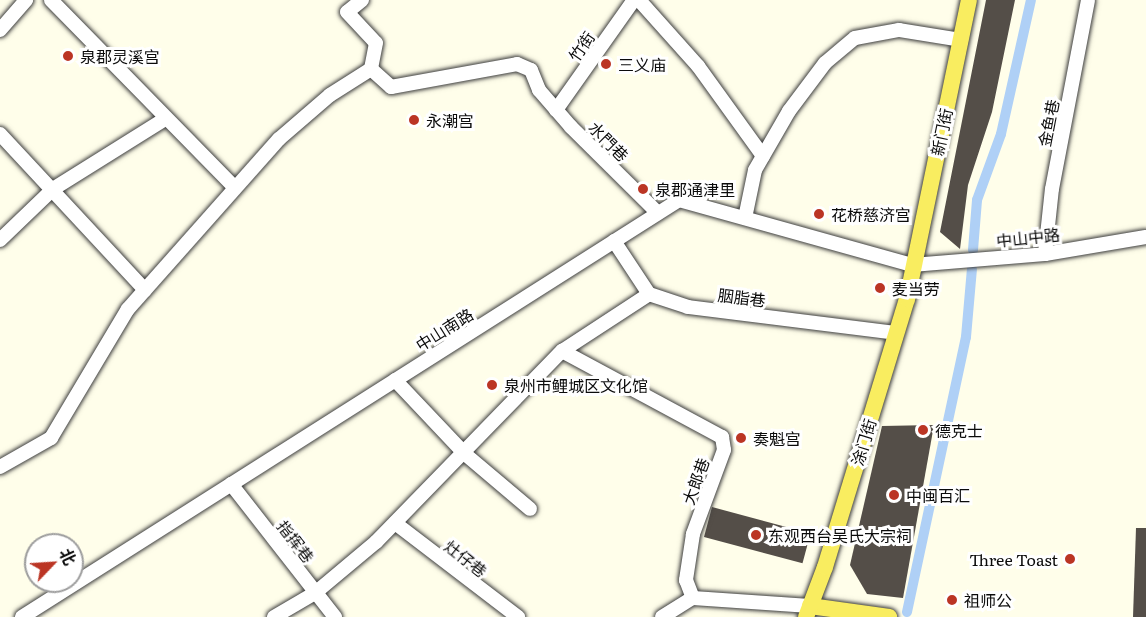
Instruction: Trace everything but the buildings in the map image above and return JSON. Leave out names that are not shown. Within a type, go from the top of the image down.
[{"type":"main road","name":"新门街","points":[[912,265],[969,0]]},
{"type":"main road","name":"涂门街","points":[[808,612],[896,333],[912,265]]},
{"type":"main road","points":[[808,612],[889,617]]},
{"type":"street","points":[[0,30],[26,0]]},
{"type":"street","points":[[51,0],[234,187]]},
{"type":"street","points":[[0,467],[51,438],[128,309],[279,138],[330,95],[371,69],[376,43],[347,12],[362,0]]},
{"type":"street","name":"竹街","points":[[556,110],[634,0]]},
{"type":"street","points":[[639,0],[698,66],[763,156]]},
{"type":"street","name":"金鱼巷","points":[[1045,254],[1052,189],[1088,0]]},
{"type":"street","points":[[744,218],[755,170],[789,111],[825,63],[855,38],[899,30],[961,40]]},
{"type":"street","name":"水門巷","points":[[371,69],[391,87],[517,63],[531,70],[538,90],[658,213]]},
{"type":"street","points":[[0,240],[53,189],[165,119]]},
{"type":"street","points":[[0,134],[145,290]]},
{"type":"street","name":"中山南路","points":[[22,617],[679,200],[912,265]]},
{"type":"street","name":"中山中路","points":[[912,265],[1045,254],[1146,237]]},
{"type":"street","points":[[274,617],[315,592],[395,523],[465,454],[562,351],[649,294],[614,241]]},
{"type":"street","name":"胭脂巷","points":[[649,294],[688,307],[896,333]]},
{"type":"street","name":"大郎巷","points":[[562,351],[722,437],[724,450],[693,534],[686,580],[693,598]]},
{"type":"street","points":[[395,380],[465,454],[530,509]]},
{"type":"street","name":"指挥巷","points":[[231,484],[335,617]]},
{"type":"street","name":"灶仔巷","points":[[395,523],[518,617]]},
{"type":"street","points":[[662,617],[693,598],[808,612]]},
{"type":"waterway","points":[[973,250],[977,200],[1001,134],[1031,0]]},
{"type":"waterway","points":[[907,612],[966,337],[972,269]]},
{"type":"place","name":"泉郡灵溪宫","points":[[68,56]]},
{"type":"place","name":"三义庙","points":[[606,64]]},
{"type":"place","name":"永潮宫","points":[[414,120]]},
{"type":"place","name":"泉郡通津里","points":[[643,189]]},
{"type":"place","name":"花桥慈济宫","points":[[819,214]]},
{"type":"place","name":"麦当劳","points":[[880,288]]},
{"type":"place","name":"泉州市鲤城区文化馆","points":[[492,385]]},
{"type":"place","name":"德克士","points":[[923,430]]},
{"type":"place","name":"奏魁宫","points":[[741,438]]},
{"type":"place","name":"中闽百汇","points":[[894,495]]},
{"type":"place","name":"东观西台吴氏大宗祠","points":[[756,535]]},
{"type":"place","name":"Three Toast","points":[[1070,559]]},
{"type":"place","name":"祖师公","points":[[952,600]]}]
